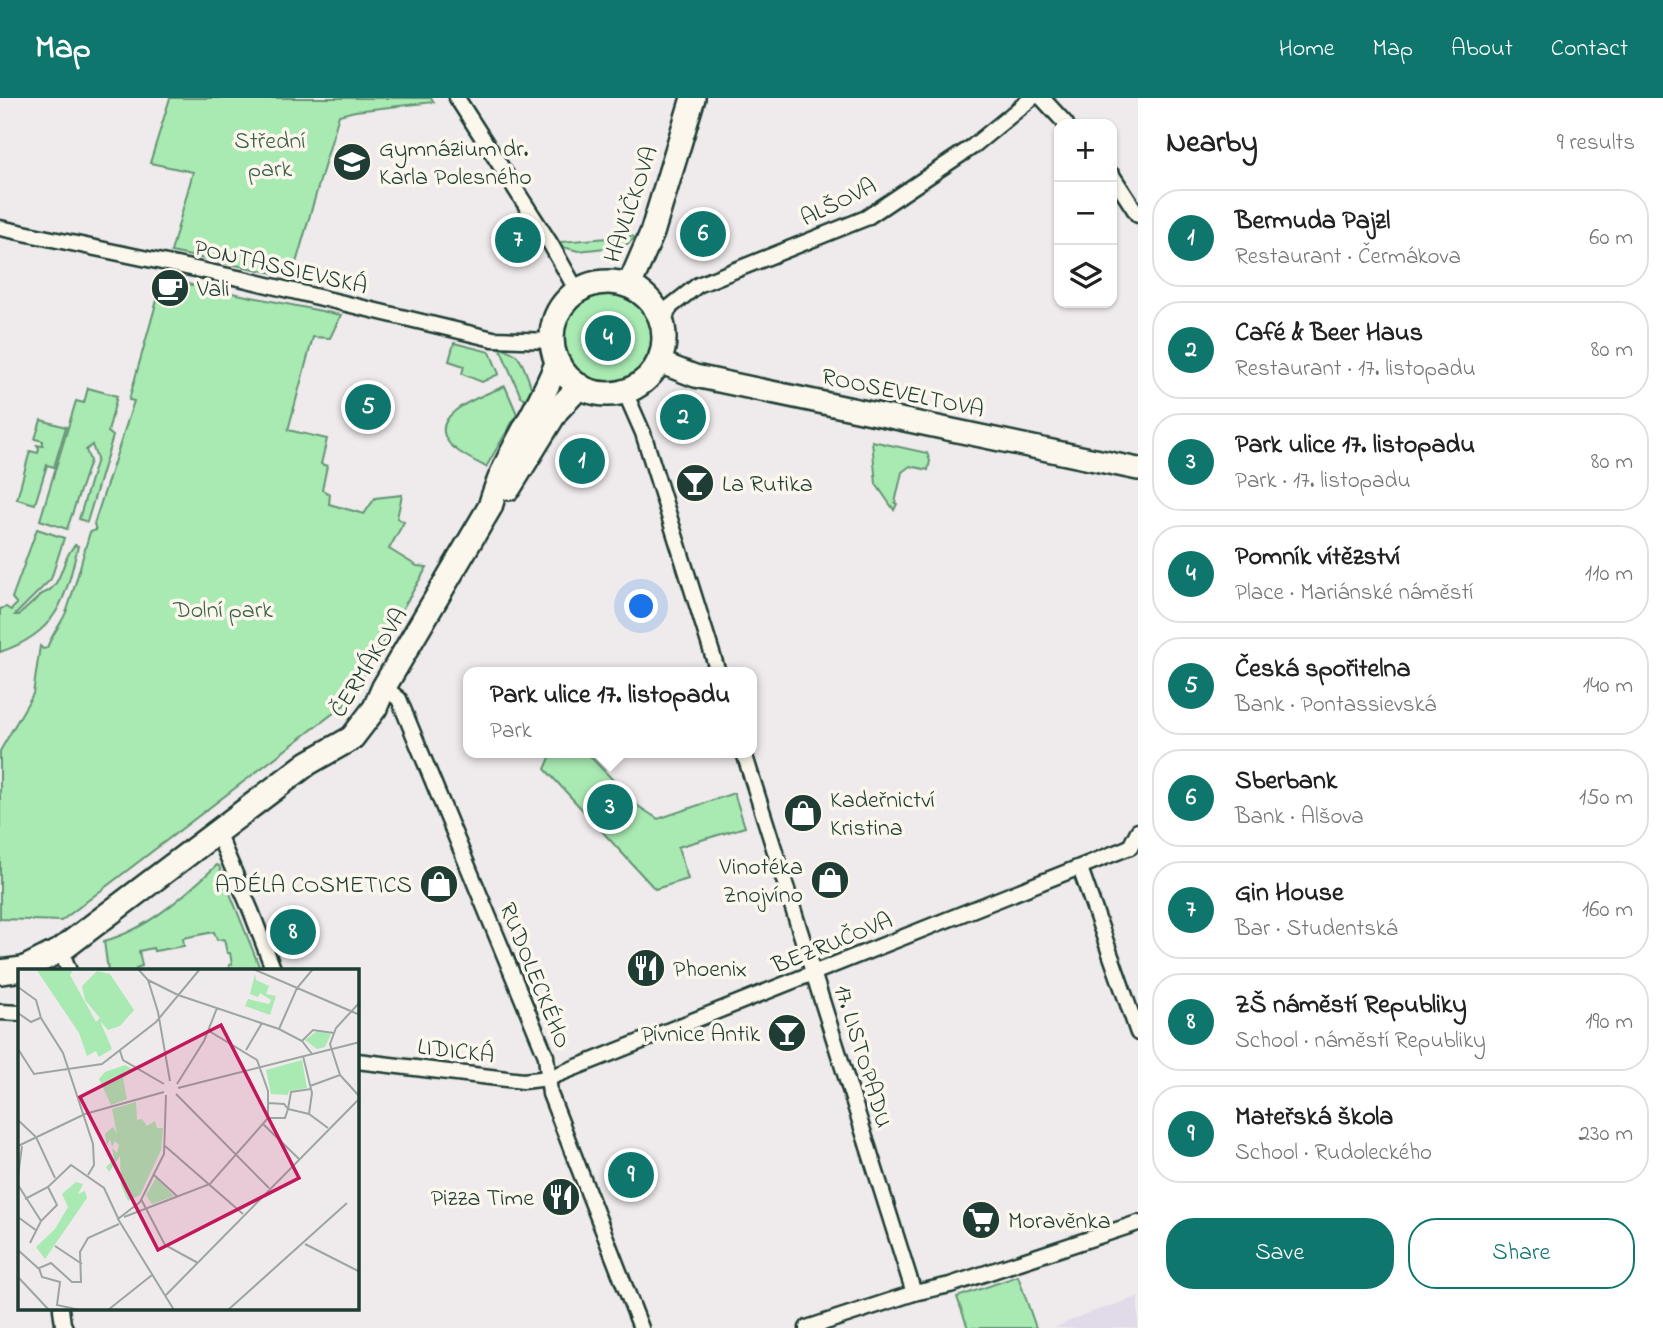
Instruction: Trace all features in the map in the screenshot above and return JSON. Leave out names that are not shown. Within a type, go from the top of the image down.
[{"type":"main road","name":"HAVLÍČKOVA","points":[[629,286],[652,233],[693,98]]},
{"type":"main road","points":[[603,282],[629,286],[649,300],[660,318],[663,329],[659,362],[648,377],[625,392],[605,394],[580,386],[554,352],[554,322],[558,313],[569,297],[577,291],[603,282]]},
{"type":"main road","name":"ČERMÁKOVA","points":[[217,832],[308,763],[338,728],[384,687],[490,507],[497,481],[545,392],[554,352]]},
{"type":"main road","name":"ROOSEVELTOVA","points":[[659,362],[695,376],[1138,469]]},
{"type":"main road","name":"ČERMÁKOVA","points":[[490,507],[506,494],[557,410],[580,386]]},
{"type":"main road","points":[[23,969],[65,961],[217,832]]},
{"type":"main road","points":[[0,972],[18,970]]},
{"type":"street","points":[[457,98],[550,243],[577,291]]},
{"type":"street","name":"ALŠOVA","points":[[663,329],[670,307],[698,285],[866,218],[972,147],[1032,98]]},
{"type":"street","points":[[1042,98],[1061,119]]},
{"type":"street","points":[[1117,182],[1138,215]]},
{"type":"street","name":"PONTASSIEVSKÁ","points":[[0,228],[243,279],[554,352]]},
{"type":"street","points":[[625,392],[643,433],[716,667]]},
{"type":"street","name":"RUDOLECKÉHO","points":[[384,687],[399,699],[546,1056],[550,1094],[641,1328]]},
{"type":"street","name":"17. LISTOPADU","points":[[746,758],[914,1293]]},
{"type":"street","points":[[1134,849],[1138,831]]},
{"type":"street","points":[[217,832],[273,969]]},
{"type":"street","name":"BEZRUČOVA","points":[[549,1078],[1080,867],[1134,849]]},
{"type":"street","points":[[1080,867],[1138,1033]]},
{"type":"street","points":[[0,1012],[18,1013]]},
{"type":"street","name":"LIDICKÁ","points":[[359,1061],[523,1081],[549,1078]]},
{"type":"street","points":[[807,1328],[914,1293],[950,1285],[1138,1223]]},
{"type":"street","points":[[61,1310],[65,1328]]},
{"type":"shaded area","points":[[1138,1297],[1138,1328],[1055,1328],[1083,1315]]},
{"type":"green space","name":"Střední park","points":[[170,98],[431,98],[434,102],[339,115],[296,263],[274,273],[171,252],[193,172],[150,163]]},
{"type":"green space","points":[[632,236],[635,238],[624,246],[578,251],[563,247],[560,242]]},
{"type":"green space","name":"Dolní park","points":[[163,279],[341,315],[330,338],[313,337],[288,430],[327,439],[321,464],[327,466],[322,490],[330,494],[329,504],[364,514],[375,498],[402,495],[397,518],[404,522],[389,549],[417,566],[427,567],[348,702],[61,921],[0,919],[0,751],[33,694],[40,646],[47,648],[65,615],[90,532],[96,530],[94,524],[134,401],[129,400],[159,293],[167,298],[175,297],[179,293],[179,284],[171,281],[165,284],[162,283]]},
{"type":"green space","points":[[608,293],[625,297],[640,306],[649,321],[653,338],[649,355],[640,370],[625,379],[608,383],[591,379],[576,370],[567,355],[563,338],[567,321],[576,306],[591,297]]},
{"type":"green space","points":[[454,343],[490,352],[499,374],[482,382],[462,374],[464,366],[449,361]]},
{"type":"green space","points":[[500,348],[512,352],[519,359],[528,378],[534,403],[521,397]]},
{"type":"green space","points":[[505,386],[517,414],[486,467],[452,447],[444,432],[445,423],[451,414],[472,400]]},
{"type":"green space","points":[[88,388],[117,396],[108,432],[113,436],[87,522],[79,519],[97,459],[92,445],[86,450],[90,461],[67,529],[40,520],[76,401],[84,403]]},
{"type":"green space","points":[[41,420],[66,427],[54,467],[47,465],[35,504],[17,499],[30,451],[38,453],[37,445],[43,446],[43,441],[35,439]]},
{"type":"green space","points":[[872,441],[927,453],[930,461],[928,470],[910,466],[902,472],[894,510],[876,484]]},
{"type":"green space","points":[[37,529],[64,538],[51,579],[15,615],[19,615],[54,585],[75,545],[78,546],[68,583],[63,599],[46,625],[19,644],[0,652],[0,609],[6,607],[11,610],[17,604],[12,598]]},
{"type":"green space","points":[[550,758],[592,758],[638,806],[658,819],[734,793],[745,827],[678,847],[688,879],[655,889],[545,769]]},
{"type":"green space","points":[[219,866],[260,969],[230,969],[229,965],[232,964],[230,953],[227,953],[224,939],[217,940],[214,932],[183,938],[184,946],[139,951],[142,966],[136,969],[108,969],[104,941],[135,929],[179,899]]},
{"type":"green space","points":[[1018,1276],[1036,1328],[968,1328],[957,1297]]},
{"type":"place","name":"Gymnázium dr. Karla Polesného","points":[[352,162]]},
{"type":"place","name":"Sberbank","points":[[703,234]]},
{"type":"place","name":"Gin House","points":[[518,240]]},
{"type":"place","name":"Vali","points":[[170,288]]},
{"type":"place","name":"Pomník vítězství","points":[[608,338]]},
{"type":"place","name":"Česká spořitelna","points":[[368,407]]},
{"type":"place","name":"Café & Beer Haus","points":[[683,417]]},
{"type":"place","name":"Bermuda Pajzl","points":[[582,461]]},
{"type":"place","name":"La Rutika","points":[[695,483]]},
{"type":"place","name":"Park ulice 17. listopadu","points":[[610,807]]},
{"type":"place","name":"Kadeřnictví Kristina","points":[[803,813]]},
{"type":"place","name":"Vinotéka Znojvíno","points":[[830,880]]},
{"type":"place","name":"ADÉLA COSMETICS","points":[[439,884]]},
{"type":"place","name":"ZŠ náměstí Republiky","points":[[293,932]]},
{"type":"place","name":"Phoenix","points":[[646,968]]},
{"type":"place","name":"Pivnice Antik","points":[[787,1033]]},
{"type":"place","name":"Mateřská škola","points":[[631,1175]]},
{"type":"place","name":"Pizza Time","points":[[561,1197]]},
{"type":"place","name":"Moravěnka","points":[[981,1220]]}]
